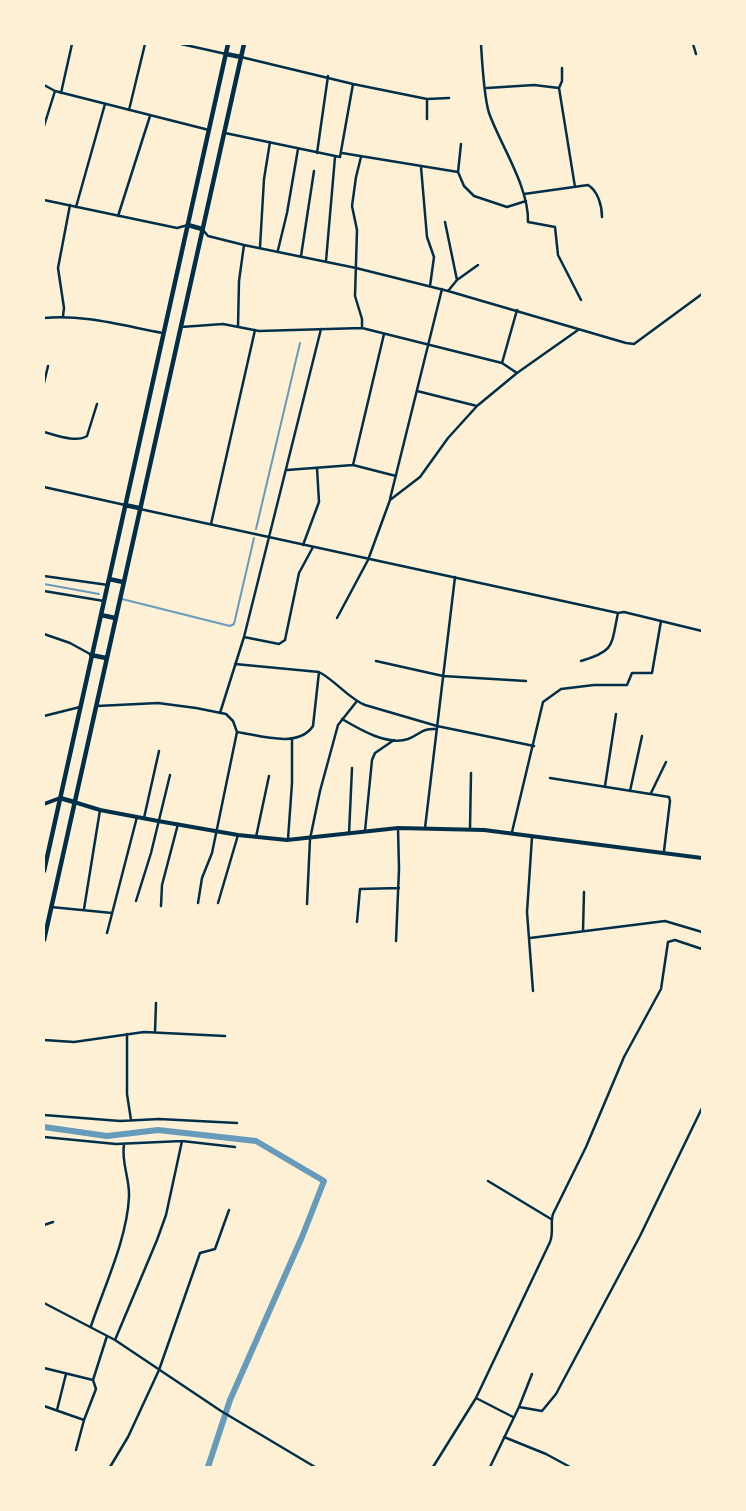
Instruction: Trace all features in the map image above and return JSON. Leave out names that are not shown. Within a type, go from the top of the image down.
[{"type":"highway","points":[[44,871],[228,44]]},
{"type":"highway","points":[[44,940],[244,44]]},
{"type":"highway","points":[[226,54],[241,57]]},
{"type":"highway","points":[[188,225],[202,228]]},
{"type":"highway","points":[[125,505],[139,508]]},
{"type":"highway","points":[[109,579],[123,582]]},
{"type":"highway","points":[[101,615],[115,618]]},
{"type":"highway","points":[[92,655],[106,658]]},
{"type":"highway","points":[[60,798],[74,802]]},
{"type":"street","points":[[61,93],[72,44]]},
{"type":"street","points":[[129,110],[145,44]]},
{"type":"street","points":[[181,44],[226,54]]},
{"type":"street","points":[[481,44],[490,114],[524,194],[528,223],[552,226],[556,230],[558,254],[581,300]]},
{"type":"street","points":[[693,44],[696,54]]},
{"type":"street","points":[[241,57],[328,76],[352,84],[427,98],[449,98]]},
{"type":"street","points":[[562,68],[562,81],[559,88],[576,187]]},
{"type":"street","points":[[317,153],[328,76]]},
{"type":"street","points":[[224,132],[340,157],[352,84]]},
{"type":"street","points":[[486,88],[534,85],[559,88]]},
{"type":"street","points":[[44,86],[61,93],[209,130]]},
{"type":"street","points":[[44,126],[55,91]]},
{"type":"street","points":[[427,98],[427,120]]},
{"type":"street","points":[[76,207],[105,104]]},
{"type":"street","points":[[118,216],[150,116]]},
{"type":"street","points":[[260,247],[264,179],[270,142]]},
{"type":"street","points":[[462,144],[458,172],[464,186],[474,196],[507,207],[526,202]]},
{"type":"street","points":[[278,250],[287,214],[298,148]]},
{"type":"street","points":[[342,153],[458,172]]},
{"type":"street","points":[[326,261],[335,157]]},
{"type":"street","points":[[361,157],[352,206],[357,230],[355,296],[362,328]]},
{"type":"street","points":[[421,167],[427,237],[434,257],[430,286]]},
{"type":"street","points":[[301,257],[314,171]]},
{"type":"street","points":[[524,194],[591,186],[600,203],[602,217]]},
{"type":"street","points":[[44,200],[178,228],[188,225]]},
{"type":"street","points":[[63,316],[64,308],[58,268],[70,205]]},
{"type":"street","points":[[445,222],[457,280]]},
{"type":"street","points":[[202,228],[208,236],[244,245],[278,250],[301,257],[326,261],[448,290],[616,342],[634,344],[702,294]]},
{"type":"street","points":[[238,327],[239,281],[244,245]]},
{"type":"street","points":[[448,290],[457,280],[478,265]]},
{"type":"street","points":[[337,618],[368,560],[390,500],[442,289]]},
{"type":"street","points":[[502,363],[517,310]]},
{"type":"street","points":[[44,318],[63,316],[164,333]]},
{"type":"street","points":[[180,327],[223,324],[255,330],[362,328],[429,343],[502,363],[517,373]]},
{"type":"street","points":[[220,713],[244,637],[321,329]]},
{"type":"street","points":[[390,500],[420,477],[448,438],[477,406],[517,373],[578,329]]},
{"type":"street","points":[[211,524],[255,330]]},
{"type":"street","points":[[352,465],[384,334]]},
{"type":"street","points":[[44,383],[48,366]]},
{"type":"street","points":[[417,391],[477,406]]},
{"type":"street","points":[[44,432],[78,439],[84,438],[87,436],[97,404]]},
{"type":"street","points":[[287,470],[352,465],[396,476]]},
{"type":"street","points":[[302,545],[319,502],[317,468]]},
{"type":"street","points":[[44,487],[125,505]]},
{"type":"street","points":[[139,508],[368,560],[618,613],[624,612],[702,631]]},
{"type":"street","points":[[244,637],[278,644],[285,640],[299,573],[313,547]]},
{"type":"street","points":[[44,576],[108,585]]},
{"type":"street","points":[[425,828],[455,577]]},
{"type":"street","points":[[44,591],[104,601]]},
{"type":"street","points":[[581,661],[600,656],[610,647],[618,613]]},
{"type":"street","points":[[512,832],[516,806],[534,746],[543,702],[554,696],[558,690],[594,684],[627,685],[632,674],[652,673],[660,621]]},
{"type":"street","points":[[44,634],[70,643],[92,655]]},
{"type":"street","points":[[376,661],[443,676],[526,681]]},
{"type":"street","points":[[235,664],[319,672],[330,678],[357,701],[437,728],[534,746]]},
{"type":"street","points":[[237,732],[292,739],[309,731],[313,726],[319,672]]},
{"type":"street","points":[[307,904],[310,839],[336,732],[342,719],[357,701]]},
{"type":"street","points":[[95,706],[158,703],[220,713],[231,718],[237,732],[230,757],[217,832],[199,889],[198,903]]},
{"type":"street","points":[[44,716],[80,707]]},
{"type":"street","points":[[605,786],[616,714]]},
{"type":"street","points":[[342,719],[372,734],[394,740],[408,738],[425,729],[437,728]]},
{"type":"street","points":[[630,791],[642,736]]},
{"type":"street","points":[[288,840],[293,773],[292,739]]},
{"type":"street","points":[[365,832],[372,760],[375,753],[394,740]]},
{"type":"street","points":[[144,818],[159,751]]},
{"type":"street","points":[[650,793],[666,762]]},
{"type":"street","points":[[349,834],[352,768]]},
{"type":"street","points":[[470,829],[471,773]]},
{"type":"street","points":[[136,901],[152,853],[170,775]]},
{"type":"street","points":[[256,837],[270,776]]},
{"type":"street","points":[[550,778],[666,796],[670,800],[664,851]]},
{"type":"street","points":[[44,804],[60,798]]},
{"type":"street","points":[[74,802],[100,810],[217,832],[288,840],[398,828],[470,829],[512,832],[664,851],[702,858]]},
{"type":"street","points":[[84,909],[100,810]]},
{"type":"street","points":[[107,934],[137,816]]},
{"type":"street","points":[[161,906],[162,885],[178,824]]},
{"type":"street","points":[[396,941],[398,828]]},
{"type":"street","points":[[218,903],[238,835]]},
{"type":"street","points":[[532,835],[528,899],[533,991]]},
{"type":"street","points":[[358,922],[360,889],[398,888]]},
{"type":"street","points":[[583,931],[584,892]]},
{"type":"street","points":[[51,907],[112,913]]},
{"type":"street","points":[[530,938],[665,921],[702,932]]},
{"type":"street","points":[[433,1467],[476,1398],[550,1242],[553,1231],[551,1219],[586,1147],[624,1057],[661,989],[668,942],[675,940],[702,949]]},
{"type":"street","points":[[155,1032],[156,1004]]},
{"type":"street","points":[[44,1040],[74,1042],[155,1032],[225,1036]]},
{"type":"street","points":[[127,1034],[127,1094],[131,1120]]},
{"type":"street","points":[[518,1407],[542,1411],[556,1394],[640,1236],[702,1108]]},
{"type":"street","points":[[44,1115],[120,1121],[237,1123]]},
{"type":"street","points":[[44,1137],[124,1144],[182,1142],[235,1147]]},
{"type":"street","points":[[115,1340],[160,1232],[182,1142]]},
{"type":"street","points":[[91,1326],[127,1212],[130,1196],[122,1163],[124,1144]]},
{"type":"street","points":[[488,1181],[551,1219]]},
{"type":"street","points":[[110,1467],[128,1437],[159,1370],[200,1253],[215,1249],[229,1210]]},
{"type":"street","points":[[44,1225],[53,1222]]},
{"type":"street","points":[[44,1303],[115,1340],[221,1411],[315,1467]]},
{"type":"street","points":[[76,1450],[84,1420],[96,1389],[93,1380],[107,1336]]},
{"type":"street","points":[[44,1368],[93,1380]]},
{"type":"street","points":[[57,1410],[66,1374]]},
{"type":"street","points":[[490,1467],[532,1374]]},
{"type":"street","points":[[476,1398],[513,1417]]},
{"type":"street","points":[[44,1406],[84,1420]]},
{"type":"street","points":[[504,1437],[546,1454],[570,1467]]},
{"type":"waterway","points":[[256,529],[300,343]]},
{"type":"waterway","points":[[122,599],[230,626],[234,624],[254,538]]},
{"type":"waterway","points":[[44,584],[99,594]]},
{"type":"waterway","points":[[44,1127],[107,1136],[158,1130],[256,1141],[324,1181],[302,1237],[230,1400],[208,1467]]}]
